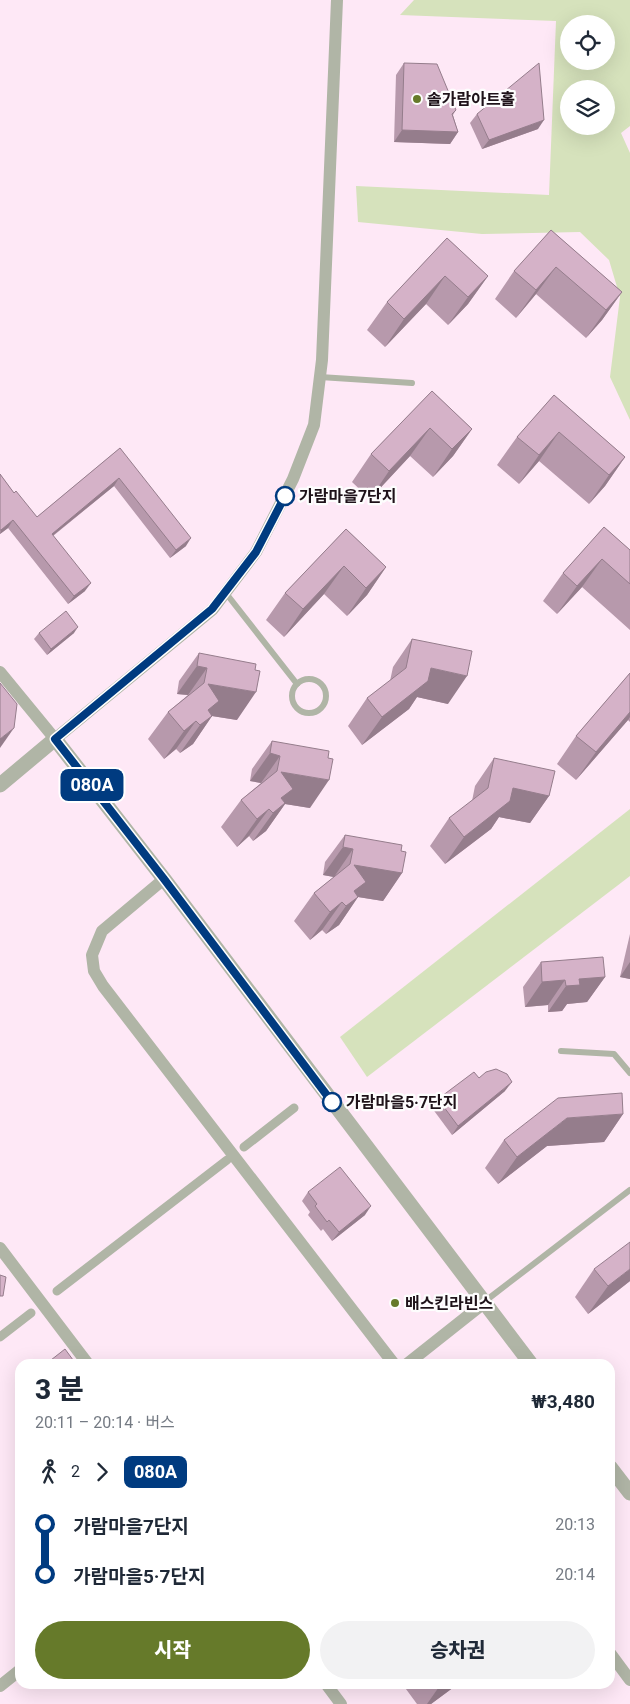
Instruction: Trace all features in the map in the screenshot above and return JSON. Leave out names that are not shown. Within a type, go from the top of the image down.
[{"type":"street","points":[[0,785],[212,609],[256,552],[293,479],[314,425],[320,377],[337,0]]},
{"type":"street","points":[[0,672],[55,739],[164,879],[527,1359]]},
{"type":"street","points":[[164,879],[102,931],[92,955],[94,970],[103,986],[390,1359]]},
{"type":"street","points":[[244,1147],[294,1108]]},
{"type":"street","points":[[57,1291],[226,1160]]},
{"type":"street","points":[[0,1248],[84,1359]]},
{"type":"street","points":[[413,1359],[484,1303]]},
{"type":"street","points":[[0,1337],[31,1313]]},
{"type":"street","points":[[615,1474],[630,1493]]},
{"type":"street","points":[[615,1660],[630,1680]]},
{"type":"street","points":[[0,1686],[15,1674]]},
{"type":"street","points":[[330,1689],[341,1704]]},
{"type":"lane","points":[[320,377],[412,383]]},
{"type":"lane","points":[[225,592],[297,684]]},
{"type":"lane","points":[[307,679],[318,682],[325,691],[326,697],[321,707],[312,713],[306,713],[296,708],[292,699],[294,688],[297,684],[307,679]]},
{"type":"lane","points":[[561,1052],[614,1054],[630,1073]]},
{"type":"lane","points":[[484,1303],[630,1190]]},
{"type":"green space","points":[[414,0],[630,0],[630,126],[621,133],[630,153],[630,420],[610,377],[620,297],[609,260],[580,232],[482,234],[358,222],[356,186],[549,195],[556,21],[400,15]]},
{"type":"green space","points":[[630,809],[630,876],[367,1077],[340,1037]]},
{"type":"building","name":"솔가람아트홀","points":[[404,63],[437,64],[456,110],[452,114],[458,132],[402,130]]},
{"type":"building","points":[[539,63],[544,120],[489,140],[477,114]]},
{"type":"building","points":[[551,230],[622,292],[606,310],[556,267],[536,290],[514,271]]},
{"type":"building","points":[[447,238],[488,276],[468,297],[445,276],[404,319],[387,302]]},
{"type":"building","points":[[432,391],[472,429],[452,449],[430,428],[389,471],[371,454]]},
{"type":"building","points":[[554,395],[625,457],[609,475],[559,432],[539,455],[517,437]]},
{"type":"building","points":[[120,448],[191,538],[176,550],[119,478],[52,534],[91,583],[74,596],[13,520],[0,530],[0,474],[14,493],[16,491],[37,517]]},
{"type":"building","points":[[604,527],[630,550],[630,584],[602,559],[577,586],[563,573]]},
{"type":"building","points":[[346,529],[386,567],[366,588],[344,566],[303,609],[285,593]]},
{"type":"building","points":[[66,611],[78,627],[51,649],[39,633]]},
{"type":"building","points":[[412,639],[472,651],[467,676],[431,668],[428,681],[382,717],[367,698],[406,668]]},
{"type":"building","points":[[199,653],[256,664],[255,670],[260,671],[256,692],[208,684],[219,701],[208,710],[212,716],[200,725],[196,721],[184,731],[168,712],[204,683],[207,668],[197,666]]},
{"type":"building","points":[[630,673],[630,712],[596,752],[576,736]]},
{"type":"building","points":[[0,683],[17,704],[14,728],[0,739]]},
{"type":"building","points":[[272,741],[329,751],[328,758],[333,759],[329,780],[281,772],[293,789],[281,798],[285,803],[273,813],[269,809],[257,819],[241,800],[277,771],[280,756],[270,753]]},
{"type":"building","points":[[494,758],[555,771],[549,796],[513,788],[510,801],[464,837],[449,818],[488,788]]},
{"type":"building","points":[[345,835],[402,845],[401,851],[406,852],[402,873],[354,865],[366,882],[354,891],[358,897],[346,906],[342,902],[330,912],[314,893],[350,864],[353,849],[343,847]]},
{"type":"building","points":[[603,957],[605,977],[579,979],[580,985],[566,986],[565,980],[542,982],[541,962]]},
{"type":"building","points":[[496,1069],[507,1074],[512,1082],[458,1126],[438,1099],[474,1072],[479,1078],[486,1072]]},
{"type":"building","points":[[622,1093],[623,1114],[567,1118],[517,1157],[504,1140],[558,1098]]},
{"type":"building","points":[[340,1167],[371,1206],[339,1232],[329,1220],[327,1222],[315,1206],[317,1204],[308,1192]]},
{"type":"building","points":[[630,1242],[630,1269],[608,1286],[594,1269]]},
{"type":"building","points":[[0,1275],[6,1277],[3,1296],[0,1296]]},
{"type":"building","points":[[65,1349],[72,1359],[52,1359]]},
{"type":"bus line","name":"080A","points":[[285,496],[256,552],[212,609],[55,739],[164,879],[332,1102]]},
{"type":"place","name":"솔가람아트홀","points":[[417,99]]},
{"type":"place","name":"가람마을7단지","points":[[285,496]]},
{"type":"place","name":"가람마을5·7단지","points":[[332,1102]]},
{"type":"place","name":"배스킨라빈스","points":[[395,1303]]}]
